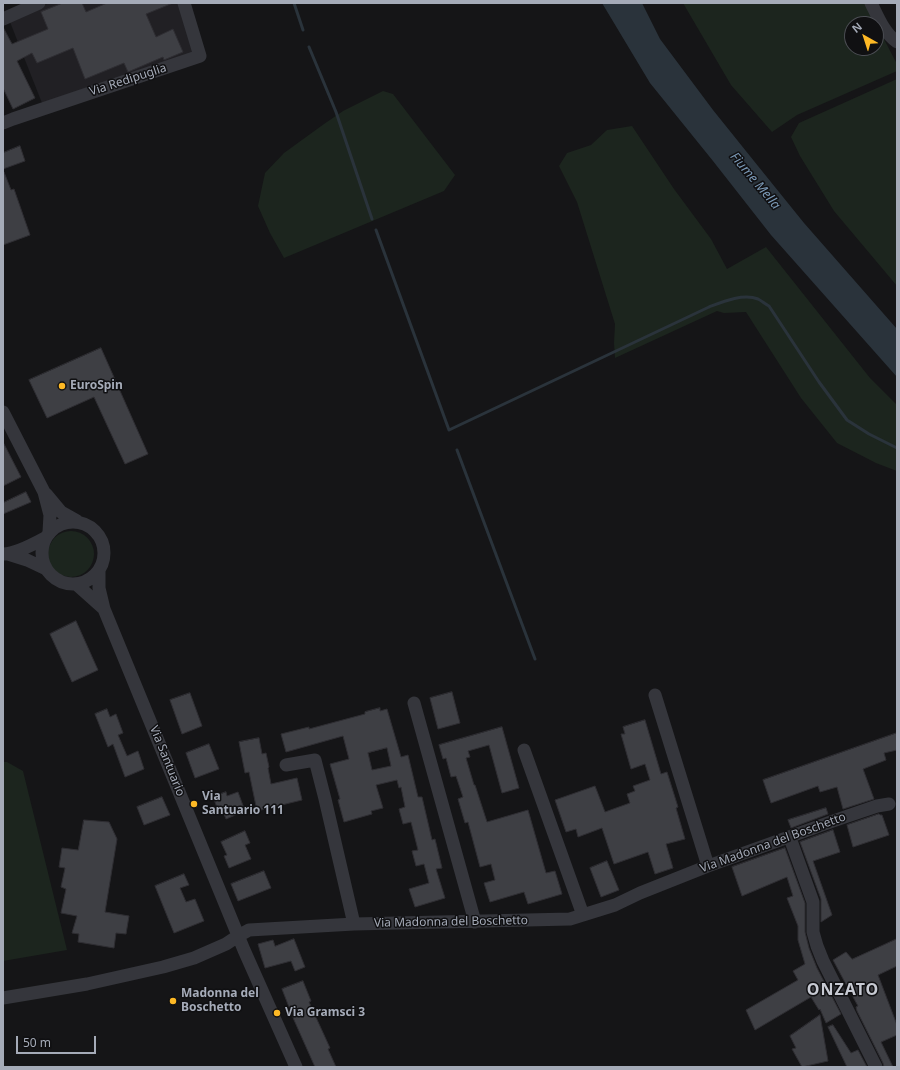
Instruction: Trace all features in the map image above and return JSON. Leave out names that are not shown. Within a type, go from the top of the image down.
[{"type":"street","points":[[3,19],[39,3]]},
{"type":"street","name":"Via Redipuglia","points":[[3,123],[200,56],[184,3]]},
{"type":"street","points":[[871,3],[883,27],[897,42]]},
{"type":"street","points":[[3,412],[44,492],[50,515],[47,535],[42,548],[42,559],[46,569],[54,578],[64,583],[76,584],[85,582],[93,577],[99,570],[104,560],[102,540],[96,531],[87,524],[77,521],[61,512],[44,492]]},
{"type":"street","points":[[6,554],[31,545],[61,524],[77,521]]},
{"type":"street","points":[[6,554],[27,560],[46,569]]},
{"type":"street","name":"Via Santuario","points":[[99,570],[99,588],[104,609],[238,936],[296,1067]]},
{"type":"street","name":"Via Santuario","points":[[76,584],[104,609]]},
{"type":"street","points":[[655,695],[708,866]]},
{"type":"street","points":[[414,703],[475,922]]},
{"type":"street","points":[[524,750],[584,915]]},
{"type":"street","points":[[286,765],[315,760],[354,924]]},
{"type":"street","name":"Via Madonna del Boschetto","points":[[3,998],[87,984],[163,967],[194,958],[226,944],[249,930],[354,924],[570,919],[615,905],[640,893],[708,866],[870,809],[889,804]]},
{"type":"street","points":[[790,838],[813,902],[813,932],[817,946],[876,1067]]},
{"type":"shaded area","points":[[49,3],[180,3],[196,52],[42,103],[10,22]]},
{"type":"shaded area","points":[[683,3],[865,3],[872,16],[844,16],[844,56],[884,56],[884,39],[897,64],[897,71],[797,115],[772,132],[731,85]]},
{"type":"shaded area","points":[[897,79],[897,286],[834,211],[800,156],[791,137],[799,123]]},
{"type":"shaded area","points":[[383,91],[393,94],[455,175],[444,191],[284,258],[270,233],[258,206],[265,173],[284,153],[324,124],[343,111]]},
{"type":"shaded area","points":[[632,126],[674,189],[711,239],[727,269],[766,247],[870,378],[897,405],[897,471],[876,463],[837,443],[801,398],[746,312],[724,313],[717,311],[615,358],[615,324],[577,202],[559,166],[567,153],[591,145],[607,130]]},
{"type":"shaded area","points":[[76,531],[88,537],[93,545],[93,563],[88,571],[80,576],[66,577],[54,571],[49,563],[48,549],[54,537],[62,532]]},
{"type":"shaded area","points":[[3,762],[7,762],[23,771],[67,950],[3,961]]},
{"type":"water","name":"Fiume Mella","points":[[602,3],[642,3],[660,39],[713,110],[804,223],[897,329],[897,377],[771,235],[650,83]]},
{"type":"building","points":[[63,3],[82,3],[86,12],[107,3],[173,3],[146,14],[156,37],[173,29],[183,52],[164,60],[163,57],[128,72],[124,63],[85,79],[73,48],[37,63],[32,53],[17,61],[35,98],[13,109],[3,88],[3,27],[12,44],[48,29],[41,12]]},
{"type":"building","points":[[20,146],[25,161],[3,169],[3,153]]},
{"type":"building","points":[[3,172],[11,190],[14,189],[30,235],[3,245]]},
{"type":"building","points":[[101,348],[148,454],[125,464],[94,397],[47,418],[29,380]]},
{"type":"building","points":[[3,442],[21,477],[3,486]]},
{"type":"building","points":[[26,492],[31,502],[3,514],[3,503]]},
{"type":"building","points":[[76,621],[98,670],[72,682],[50,634]]},
{"type":"building","points":[[452,692],[460,723],[438,729],[430,698]]},
{"type":"building","points":[[190,693],[202,726],[182,734],[170,700]]},
{"type":"building","points":[[380,708],[380,711],[387,709],[401,757],[408,755],[418,797],[422,797],[432,840],[435,839],[442,868],[436,869],[445,898],[415,907],[409,889],[429,883],[424,864],[416,866],[412,851],[418,850],[411,822],[403,824],[399,809],[405,807],[401,787],[399,788],[397,780],[376,785],[383,808],[371,811],[372,814],[344,822],[338,800],[340,799],[330,764],[349,759],[343,736],[286,752],[281,734],[309,727],[309,729],[365,714],[365,712]],"holes":[[[387,748],[391,766],[372,770],[368,753]]]},
{"type":"building","points":[[107,709],[110,717],[116,714],[123,733],[118,735],[127,756],[138,751],[144,769],[125,777],[113,744],[108,747],[95,714]]},
{"type":"building","points":[[645,720],[661,774],[667,772],[678,807],[676,808],[685,839],[666,844],[673,868],[655,874],[648,852],[614,864],[602,828],[578,837],[576,829],[566,832],[555,800],[595,786],[605,812],[630,803],[627,794],[635,791],[633,786],[650,780],[645,764],[631,769],[621,734],[625,734],[623,727]]},
{"type":"building","points":[[502,727],[519,788],[502,793],[489,745],[468,751],[470,757],[466,758],[487,822],[528,810],[546,873],[555,871],[562,894],[528,904],[524,892],[490,902],[484,883],[495,880],[491,864],[480,867],[468,822],[465,823],[458,799],[463,797],[456,776],[451,777],[446,758],[443,759],[439,745]]},
{"type":"building","points":[[897,733],[897,750],[884,753],[886,760],[863,769],[874,799],[843,809],[837,787],[820,792],[818,786],[771,803],[763,780]]},
{"type":"building","points":[[259,738],[262,754],[266,753],[271,784],[297,778],[302,800],[257,811],[249,772],[245,773],[239,742]]},
{"type":"building","points":[[209,744],[219,769],[195,778],[186,753]]},
{"type":"building","points":[[226,792],[227,796],[238,792],[245,811],[226,819],[222,809],[218,810],[213,797]]},
{"type":"building","points":[[162,797],[170,815],[144,825],[137,807]]},
{"type":"building","points":[[826,808],[828,814],[791,828],[788,820]]},
{"type":"building","points":[[879,814],[882,815],[889,835],[853,847],[847,825]]},
{"type":"building","points":[[84,820],[109,822],[117,839],[105,912],[129,916],[126,934],[116,933],[114,948],[78,942],[79,934],[72,933],[77,916],[61,913],[66,889],[61,887],[65,868],[59,867],[62,848],[78,850]]},
{"type":"building","points":[[833,830],[840,852],[813,861],[832,915],[821,922],[821,899],[800,842]]},
{"type":"building","points":[[245,831],[250,843],[245,845],[251,859],[229,868],[224,856],[227,855],[221,842]]},
{"type":"building","points":[[785,848],[805,903],[805,932],[809,948],[817,968],[841,1014],[826,1023],[820,1009],[819,1010],[811,997],[755,1030],[746,1010],[798,980],[793,971],[805,964],[798,940],[798,926],[787,898],[793,896],[787,877],[742,896],[732,867]]},
{"type":"building","points":[[607,861],[619,890],[601,897],[590,868]]},
{"type":"building","points":[[264,871],[271,888],[238,901],[231,884]]},
{"type":"building","points":[[184,874],[189,885],[180,888],[186,902],[195,899],[204,921],[174,933],[155,886]]},
{"type":"building","points":[[294,939],[305,967],[295,971],[291,961],[265,968],[258,944],[273,940],[275,946]]},
{"type":"building","points":[[897,939],[897,966],[878,975],[897,1025],[897,1035],[881,1042],[893,1067],[884,1067],[857,1011],[856,1007],[858,1006],[853,997],[851,988],[848,988],[833,960],[846,952],[852,959]]},
{"type":"building","points":[[303,981],[311,1001],[309,1002],[330,1048],[328,1049],[336,1067],[315,1067],[282,989]]},
{"type":"building","points":[[820,1015],[828,1061],[802,1067],[792,1049],[796,1048],[790,1036]]},
{"type":"building","points":[[833,1025],[851,1053],[858,1050],[867,1067],[847,1067],[828,1027]]},
{"type":"waterway","points":[[294,3],[303,30]]},
{"type":"waterway","points":[[309,47],[336,112],[372,219]]},
{"type":"waterway","points":[[376,230],[449,430],[709,307],[733,299],[752,297],[769,306],[819,382],[847,420],[869,434],[897,448]]},
{"type":"waterway","points":[[457,450],[535,659]]},
{"type":"place","name":"EuroSpin","points":[[62,386]]},
{"type":"place","name":"Via Santuario 111","points":[[194,804]]},
{"type":"place","name":"Madonna del Boschetto","points":[[173,1001]]},
{"type":"place","name":"Via Gramsci 3","points":[[277,1013]]},
{"type":"district","name":"ONZATO","points":[[843,990]]}]
